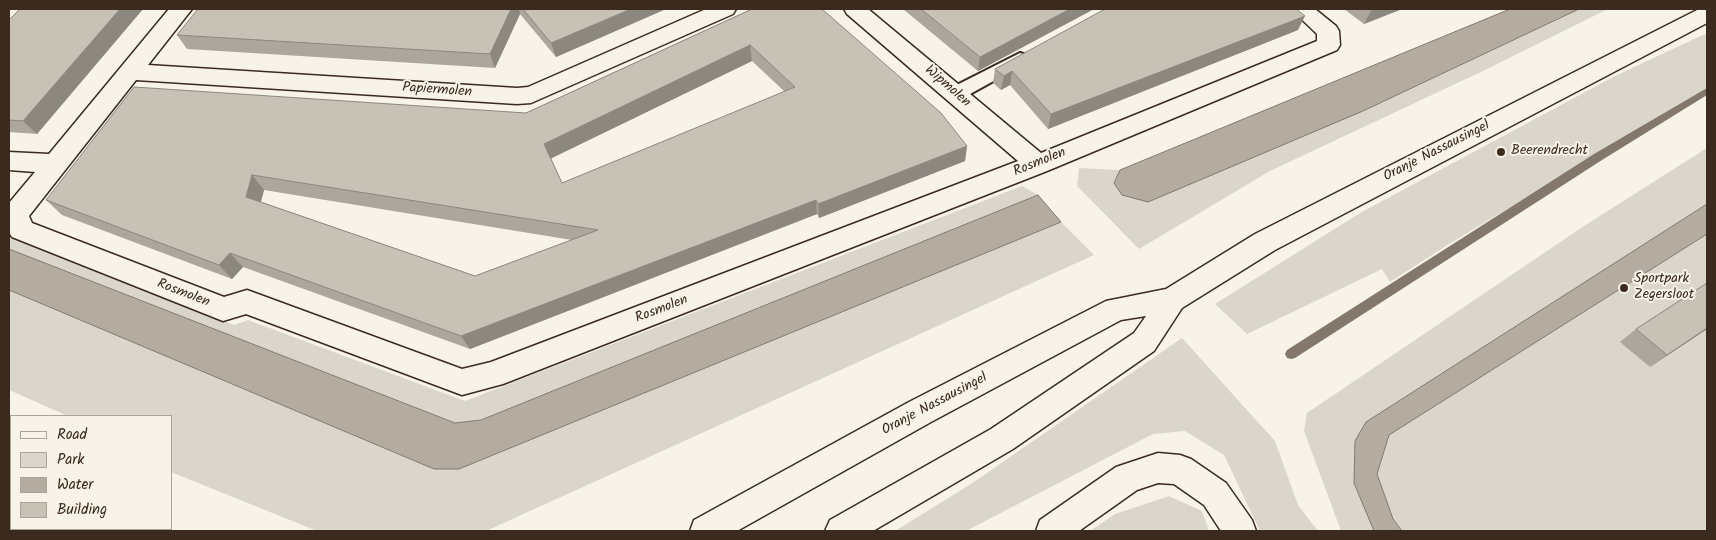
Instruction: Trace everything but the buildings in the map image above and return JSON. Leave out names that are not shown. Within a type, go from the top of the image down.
[{"type":"street","name":"Rosmolen","points":[[181,9],[16,214],[21,230],[223,309],[247,302],[462,382],[501,372],[1038,164],[1329,45],[1328,31],[1302,9]]},
{"type":"street","name":"Papiermolen","points":[[131,72],[517,96],[545,90],[725,9]]},
{"type":"street","name":"Wipmolen","points":[[855,9],[1038,164]]},
{"type":"street","name":"Oranje Nassausingel","points":[[706,531],[920,412],[1116,309],[1184,292],[1265,242],[1707,14]]},
{"type":"street","points":[[955,94],[1034,52]]},
{"type":"street","points":[[9,161],[56,164]]},
{"type":"street","name":"Oranje Nassausingel","points":[[842,531],[1002,439],[1144,342],[1184,292]]},
{"type":"street","points":[[1036,531],[1062,524],[1127,478],[1158,468],[1180,470],[1215,494],[1240,531]]},
{"type":"green space","points":[[1579,9],[1608,9],[1485,70],[1270,171],[1139,249],[1077,186],[1079,168],[1120,170],[1114,183],[1363,111]]},
{"type":"green space","points":[[1707,33],[1707,89],[1449,244],[1390,282],[1382,269],[1247,334],[1215,304],[1360,213],[1615,76]]},
{"type":"green space","name":"Sportpark Zegersloot","points":[[1707,148],[1707,531],[1341,531],[1304,431],[1307,413],[1584,226]]},
{"type":"green space","points":[[1022,186],[1038,195],[481,420],[455,423],[9,249],[9,231],[234,325],[248,320],[465,401]]},
{"type":"green space","points":[[1061,222],[1094,255],[486,531],[317,531],[172,472],[172,415],[66,415],[9,390],[9,290],[434,469],[459,469]]},
{"type":"green space","points":[[1182,338],[1275,441],[1298,505],[1318,531],[1260,531],[1224,455],[1185,431],[1153,434],[966,531],[895,531],[971,484]]},
{"type":"green space","points":[[1169,496],[1202,511],[1209,531],[1090,531],[1115,514]]},
{"type":"water","points":[[1510,9],[1579,9],[1363,111],[1148,202],[1122,195],[1114,183],[1120,170]]},
{"type":"water","points":[[1038,195],[1061,222],[459,469],[434,469],[9,290],[9,249],[455,423],[481,420]]},
{"type":"water","points":[[1707,204],[1707,234],[1389,435],[1377,474],[1393,519],[1402,531],[1374,531],[1354,483],[1355,441],[1366,422]]},
{"type":"waterway","points":[[1291,354],[1598,157],[1707,91]]},
{"type":"place","name":"Beerendrecht","points":[[1501,152]]},
{"type":"place","name":"Sportpark Zegersloot","points":[[1624,288]]}]
